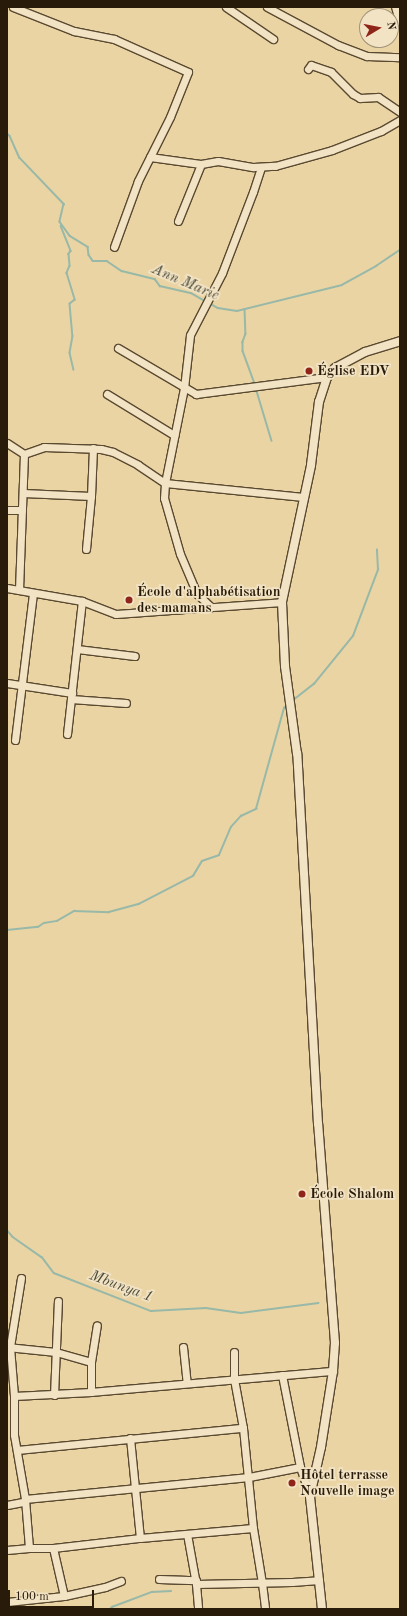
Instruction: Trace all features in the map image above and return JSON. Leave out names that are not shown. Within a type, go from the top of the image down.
[{"type":"street","points":[[13,7],[74,30],[120,41],[188,72],[176,102],[138,181],[114,247]]},
{"type":"street","points":[[226,7],[273,39]]},
{"type":"street","points":[[267,7],[338,45],[367,56],[400,57]]},
{"type":"street","points":[[396,7],[400,21]]},
{"type":"street","points":[[308,69],[311,65],[331,72],[360,98],[378,97],[400,112]]},
{"type":"street","points":[[150,157],[201,164],[218,161],[260,168],[275,166],[332,150],[380,131],[400,120]]},
{"type":"street","points":[[178,221],[201,164]]},
{"type":"street","points":[[211,607],[198,594],[180,554],[164,498],[165,483],[184,388],[190,335],[222,273],[253,192],[260,168]]},
{"type":"street","points":[[310,1496],[321,1447],[333,1371],[335,1343],[318,1124],[297,754],[285,666],[282,602],[311,465],[319,402],[327,377],[335,368],[365,352],[400,341]]},
{"type":"street","points":[[118,348],[196,394],[327,377]]},
{"type":"street","points":[[107,394],[174,435]]},
{"type":"street","points":[[7,443],[24,454]]},
{"type":"street","points":[[24,454],[44,447],[93,448],[113,452],[138,465],[165,483],[304,497]]},
{"type":"street","points":[[86,549],[91,496],[93,448]]},
{"type":"street","points":[[20,590],[24,454]]},
{"type":"street","points":[[23,493],[91,496]]},
{"type":"street","points":[[7,510],[22,510]]},
{"type":"street","points":[[7,588],[82,601],[116,614],[282,602]]},
{"type":"street","points":[[15,740],[33,593]]},
{"type":"street","points":[[67,734],[82,601]]},
{"type":"street","points":[[77,649],[136,656]]},
{"type":"street","points":[[7,683],[71,696],[126,703]]},
{"type":"street","points":[[21,1278],[8,1347],[14,1396],[11,1436],[17,1450],[29,1548]]},
{"type":"street","points":[[54,1395],[58,1302]]},
{"type":"street","points":[[91,1392],[91,1362],[96,1325]]},
{"type":"street","points":[[8,1347],[56,1352],[91,1362]]},
{"type":"street","points":[[183,1347],[187,1383]]},
{"type":"street","points":[[234,1352],[234,1379],[243,1428],[253,1528],[265,1609]]},
{"type":"street","points":[[14,1396],[54,1395],[333,1371]]},
{"type":"street","points":[[282,1375],[300,1467],[310,1496],[322,1609]]},
{"type":"street","points":[[17,1450],[243,1428]]},
{"type":"street","points":[[130,1438],[140,1538]]},
{"type":"street","points":[[7,1506],[24,1501],[249,1477],[300,1467]]},
{"type":"street","points":[[7,1550],[53,1548],[140,1538],[253,1528]]},
{"type":"street","points":[[187,1534],[196,1582],[198,1609]]},
{"type":"street","points":[[53,1548],[64,1596]]},
{"type":"street","points":[[158,1579],[196,1582],[262,1583],[319,1580]]},
{"type":"street","points":[[7,1602],[64,1596],[105,1588],[121,1581]]},
{"type":"waterway","name":"Ann Marie","points":[[7,133],[10,136],[20,158],[64,204],[60,222]]},
{"type":"waterway","name":"Ann Marie","points":[[60,222],[70,236],[88,247],[89,255],[93,261],[107,261],[122,271],[155,279],[160,286],[191,293],[205,301]]},
{"type":"waterway","points":[[61,226],[71,251],[69,254],[70,266],[67,273],[75,300],[70,304],[73,336],[70,353],[74,370]]},
{"type":"waterway","name":"Ann Marie","points":[[209,303],[218,308],[237,311],[342,285],[376,266],[400,250]]},
{"type":"waterway","points":[[245,309],[246,334],[243,342],[243,351],[255,384]]},
{"type":"waterway","points":[[256,388],[272,441]]},
{"type":"waterway","points":[[292,701],[314,684],[353,636],[378,570],[377,550]]},
{"type":"waterway","points":[[7,930],[38,927],[44,923],[57,921],[74,911],[109,912],[139,904],[193,876],[202,861],[219,855],[231,827],[241,816],[256,809],[284,708],[288,705]]},
{"type":"waterway","name":"Mbunya 1","points":[[7,1230],[13,1237],[42,1257],[54,1273],[151,1311],[206,1308],[241,1313],[318,1303]]},
{"type":"waterway","points":[[110,1609],[152,1592],[171,1591]]},
{"type":"place","name":"Église EDV","points":[[309,371]]},
{"type":"place","name":"École d'alphabétisation des mamans","points":[[129,600]]},
{"type":"place","name":"École Shalom","points":[[302,1194]]},
{"type":"place","name":"Hôtel terrasse Nouvelle image","points":[[292,1483]]}]
